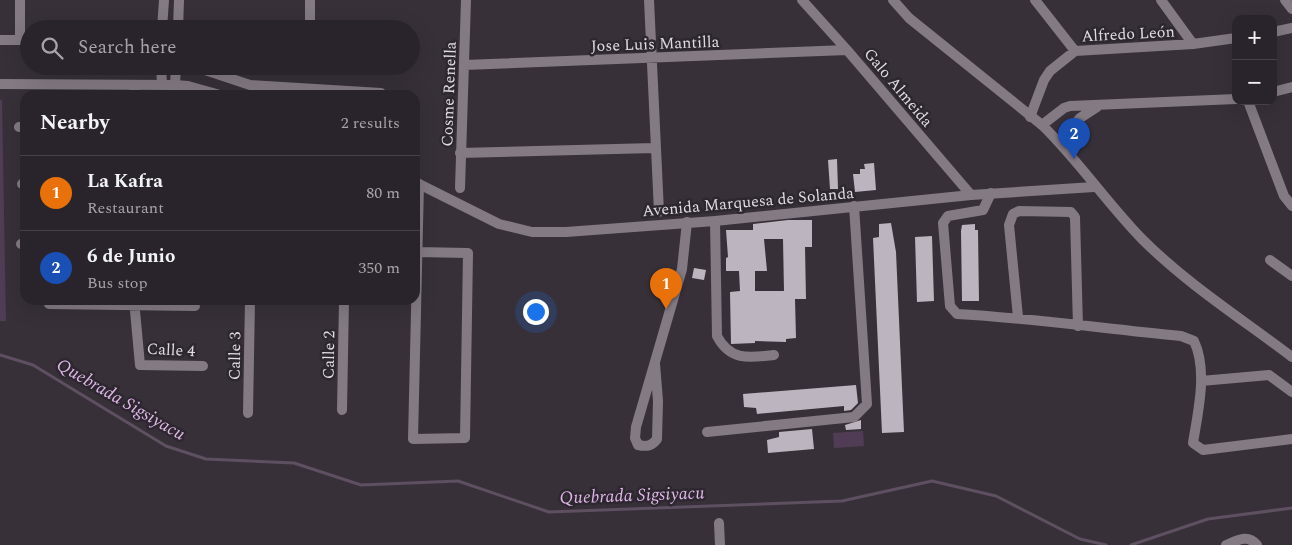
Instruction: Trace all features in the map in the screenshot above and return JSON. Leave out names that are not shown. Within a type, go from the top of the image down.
[{"type":"street","points":[[20,0],[22,20]]},
{"type":"street","points":[[163,20],[164,0]]},
{"type":"street","points":[[178,20],[179,0]]},
{"type":"street","points":[[310,0],[310,20]]},
{"type":"street","name":"Cosme Renella","points":[[460,188],[466,0]]},
{"type":"street","points":[[648,0],[652,58],[654,148],[659,212]]},
{"type":"street","name":"Galo Almeida","points":[[802,0],[971,195]]},
{"type":"street","points":[[893,0],[909,18],[1042,125],[1059,142],[1094,187],[1143,240],[1184,276],[1292,357]]},
{"type":"street","points":[[1035,0],[1075,51]]},
{"type":"street","points":[[1161,0],[1193,44]]},
{"type":"street","points":[[1285,0],[1292,9]]},
{"type":"street","points":[[1277,31],[1292,28]]},
{"type":"street","name":"Alfredo León","points":[[1030,117],[1044,80],[1050,71],[1075,51],[1193,44],[1232,39]]},
{"type":"street","points":[[0,40],[20,40]]},
{"type":"street","name":"Jose Luis Mantilla","points":[[464,66],[847,50]]},
{"type":"street","points":[[162,75],[162,84]]},
{"type":"street","points":[[175,85],[176,75]]},
{"type":"street","points":[[220,75],[250,85],[332,90]]},
{"type":"street","points":[[0,84],[135,90],[162,84],[188,86],[202,90]]},
{"type":"street","points":[[1277,91],[1292,87]]},
{"type":"street","points":[[1042,125],[1064,108],[1232,99]]},
{"type":"street","points":[[1250,105],[1284,196],[1292,206]]},
{"type":"street","points":[[1059,142],[1080,118],[1097,107]]},
{"type":"street","points":[[460,153],[654,148]]},
{"type":"street","name":"Avenida Marquesa de Solanda","points":[[420,184],[499,224],[532,232],[566,232],[715,221],[971,195],[1094,187]]},
{"type":"street","points":[[991,194],[983,210],[948,216],[944,219],[950,306],[957,314],[1018,317],[1078,326],[1181,336],[1194,341],[1198,349],[1201,381],[1193,443],[1198,448],[1203,450],[1292,439]]},
{"type":"street","points":[[707,432],[854,416],[864,409],[867,392],[854,206]]},
{"type":"street","points":[[1018,317],[1009,225],[1013,214],[1020,211],[1071,212],[1075,217],[1078,326]]},
{"type":"street","points":[[715,221],[717,336],[724,349],[737,355],[751,358],[774,355]]},
{"type":"street","points":[[655,364],[658,409],[657,439],[651,445],[642,446],[636,442],[635,433],[682,269],[687,222]]},
{"type":"street","points":[[417,305],[414,439],[465,438],[468,253],[420,252]]},
{"type":"street","points":[[1270,260],[1292,276]]},
{"type":"street","name":"Calle 4","points":[[134,305],[140,364],[203,366]]},
{"type":"street","points":[[180,305],[195,306]]},
{"type":"street","name":"Calle 3","points":[[248,413],[250,305]]},
{"type":"street","name":"Calle 2","points":[[342,410],[344,305]]},
{"type":"street","points":[[1201,381],[1268,375],[1292,392]]},
{"type":"street","points":[[719,523],[720,545]]},
{"type":"street","points":[[1226,545],[1245,538],[1252,539],[1257,545]]},
{"type":"shaded area","points":[[0,100],[2,100],[6,321],[0,321]]},
{"type":"shaded area","points":[[863,431],[864,446],[834,448],[833,433]]},
{"type":"building","points":[[837,159],[838,189],[830,189],[828,160]]},
{"type":"building","points":[[874,163],[876,190],[855,192],[853,174],[860,174],[860,169],[865,169],[864,164]]},
{"type":"building","points":[[788,220],[812,220],[812,247],[805,247],[806,299],[795,299],[796,338],[786,339],[786,342],[755,341],[755,343],[731,344],[730,292],[740,291],[739,271],[726,271],[726,258],[728,257],[726,230],[753,230],[753,224]],"holes":[[[764,239],[783,239],[784,291],[755,291],[755,271],[767,271]]]},
{"type":"building","points":[[891,223],[896,252],[904,432],[882,433],[873,238],[879,237],[879,224]]},
{"type":"building","points":[[975,224],[975,230],[978,230],[979,301],[962,301],[962,225]]},
{"type":"building","points":[[932,236],[934,301],[917,302],[915,237]]},
{"type":"building","points":[[694,268],[706,270],[704,280],[692,278]]},
{"type":"building","points":[[856,385],[858,403],[851,410],[844,411],[844,406],[757,414],[756,408],[744,407],[743,394]]},
{"type":"building","points":[[861,420],[861,429],[846,430],[845,425]]},
{"type":"building","points":[[812,429],[814,449],[768,453],[767,440],[779,437],[779,432]]},
{"type":"waterway","name":"Quebrada Sigsiyacu","points":[[0,355],[33,365],[166,446],[206,459],[294,463],[361,485],[458,481],[549,512],[842,501],[932,481],[996,496],[1080,539],[1106,545]]},
{"type":"waterway","name":"Quebrada Sigsiyacu","points":[[1131,545],[1208,519],[1292,508]]},
{"type":"place","name":"6 de Junio","points":[[1074,159]]},
{"type":"place","name":"La Kafra","points":[[666,309]]}]
